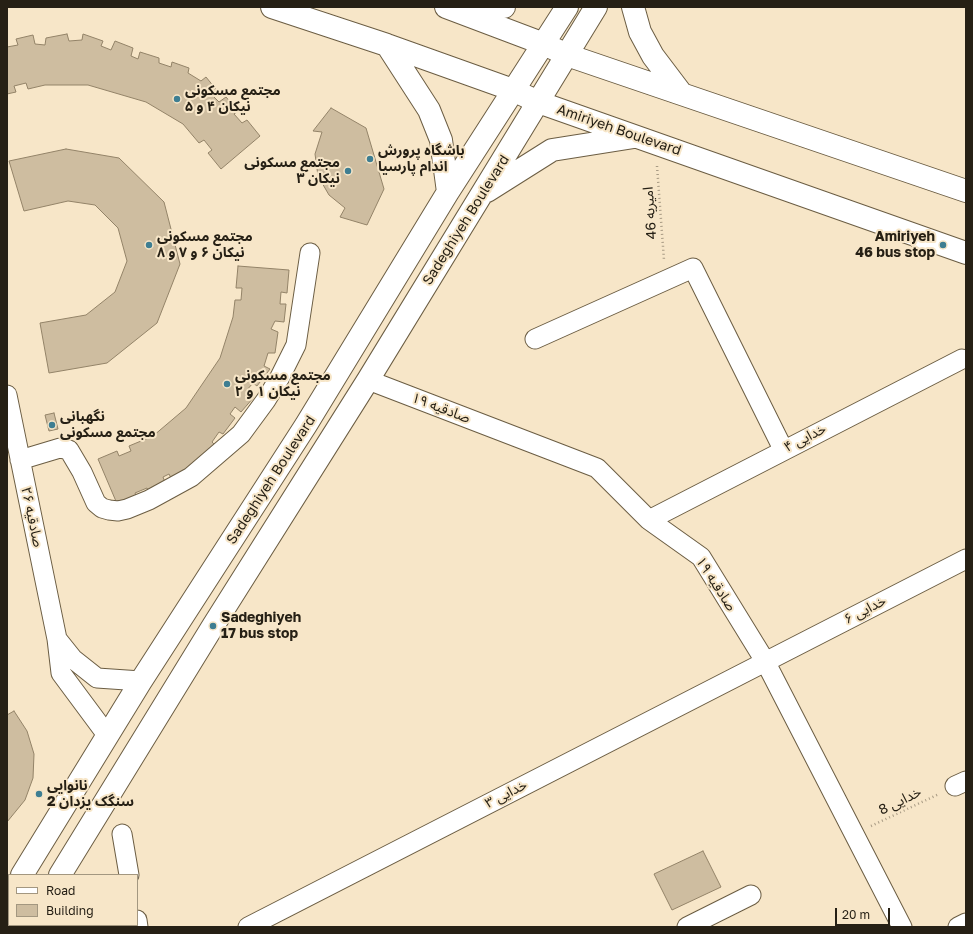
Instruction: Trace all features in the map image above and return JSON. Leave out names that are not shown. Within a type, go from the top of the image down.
[{"type":"main road","name":"Amiriyeh Boulevard","points":[[272,7],[387,45],[513,90],[538,102],[966,253]]},
{"type":"main road","points":[[455,10],[504,7]]},
{"type":"main road","name":"Sadeghiyeh Boulevard","points":[[23,874],[107,735],[306,426],[448,192],[567,7]]},
{"type":"main road","name":"Sadeghiyeh Boulevard","points":[[61,874],[213,626],[368,380],[596,7]]},
{"type":"main road","points":[[633,7],[640,32],[653,56],[681,93]]},
{"type":"main road","points":[[455,10],[567,54],[966,192]]},
{"type":"main road","points":[[387,45],[429,110],[441,140],[448,192]]},
{"type":"main road","points":[[482,193],[552,150],[646,140]]},
{"type":"street","points":[[20,460],[60,448],[69,450],[82,472],[96,503],[102,508],[118,511],[149,500],[191,477],[241,434],[266,400],[280,377],[296,345],[310,253]]},
{"type":"street","points":[[535,339],[693,268],[783,449]]},
{"type":"street","name":"خدایی ۴","points":[[649,520],[783,449],[962,359]]},
{"type":"street","name":"صادقیه ۱۹","points":[[368,380],[597,468],[649,520],[701,557],[765,661],[902,927]]},
{"type":"street","name":"صادقیه ۲۶","points":[[7,395],[57,639],[61,673],[107,735]]},
{"type":"street","name":"خدایی ۶","points":[[765,661],[966,559]]},
{"type":"street","name":"صادقیه ۲۶","points":[[57,639],[73,660],[97,678],[142,681]]},
{"type":"street","name":"خدایی ۳","points":[[248,927],[765,661]]},
{"type":"street","points":[[122,834],[129,874]]},
{"type":"street","points":[[687,927],[750,895]]},
{"type":"street","points":[[958,927],[966,923]]},
{"type":"path","name":"امیریه 46","points":[[646,140],[666,281]]},
{"type":"path","name":"خدایی 8","points":[[854,834],[961,783]]},
{"type":"building","name":"مجتمع مسکونی نیکان ۴ و ۵","points":[[67,34],[69,41],[82,40],[83,34],[103,41],[101,46],[111,50],[115,41],[133,48],[131,56],[138,59],[140,52],[159,58],[159,63],[171,67],[172,62],[189,68],[188,73],[201,81],[206,77],[219,93],[214,97],[219,102],[226,97],[238,111],[234,114],[242,123],[247,120],[260,136],[221,169],[208,153],[212,150],[204,140],[199,143],[183,124],[146,102],[88,85],[45,85],[28,89],[26,83],[14,86],[16,92],[7,94],[7,47],[18,45],[16,39],[33,35],[35,44],[45,45],[46,38]]},
{"type":"building","name":"مجتمع مسکونی نیکان ۳","points":[[331,108],[366,128],[384,189],[367,225],[340,217],[345,208],[329,195],[318,176],[315,154],[322,132],[313,131]]},
{"type":"building","name":"مجتمع مسکونی نیکان ۶ و ۷ و ۸","points":[[66,149],[119,158],[164,202],[180,264],[157,323],[107,363],[49,373],[40,323],[86,315],[115,292],[127,261],[118,228],[95,205],[68,201],[24,211],[9,161]]},
{"type":"building","name":"مجتمع مسکونی نیکان ۱ و ۲","points":[[238,266],[289,270],[287,293],[281,292],[280,304],[286,304],[284,322],[275,321],[271,329],[278,332],[275,353],[268,353],[264,366],[270,369],[257,386],[253,383],[246,391],[254,397],[241,412],[235,407],[230,414],[235,418],[223,434],[219,432],[212,442],[215,445],[191,472],[172,480],[169,474],[163,477],[166,485],[149,492],[147,488],[135,493],[137,498],[118,506],[98,459],[117,451],[119,456],[131,451],[129,446],[153,436],[186,408],[220,358],[233,317],[235,300],[241,300],[242,288],[236,288]]},
{"type":"building","name":"نگهبانی مجتمع مسکونی","points":[[54,413],[58,429],[49,431],[45,415]]},
{"type":"building","points":[[14,711],[27,731],[34,754],[33,778],[25,800],[7,822],[7,715]]},
{"type":"building","points":[[703,851],[721,887],[672,910],[654,874]]},
{"type":"place","name":"مجتمع مسکونی نیکان ۴ و ۵","points":[[177,99]]},
{"type":"place","name":"باشگاه پرورش اندام پارسیا","points":[[370,159]]},
{"type":"place","name":"مجتمع مسکونی نیکان ۳","points":[[348,171]]},
{"type":"place","name":"مجتمع مسکونی نیکان ۶ و ۷ و ۸","points":[[149,245]]},
{"type":"place","name":"Amiriyeh 46 bus stop","points":[[943,245]]},
{"type":"place","name":"مجتمع مسکونی نیکان ۱ و ۲","points":[[227,384]]},
{"type":"place","name":"نگهبانی مجتمع مسکونی","points":[[52,425]]},
{"type":"place","name":"Sadeghiyeh 17 bus stop","points":[[213,626]]},
{"type":"place","name":"نانوایی سنگک یزدان 2","points":[[39,794]]}]
